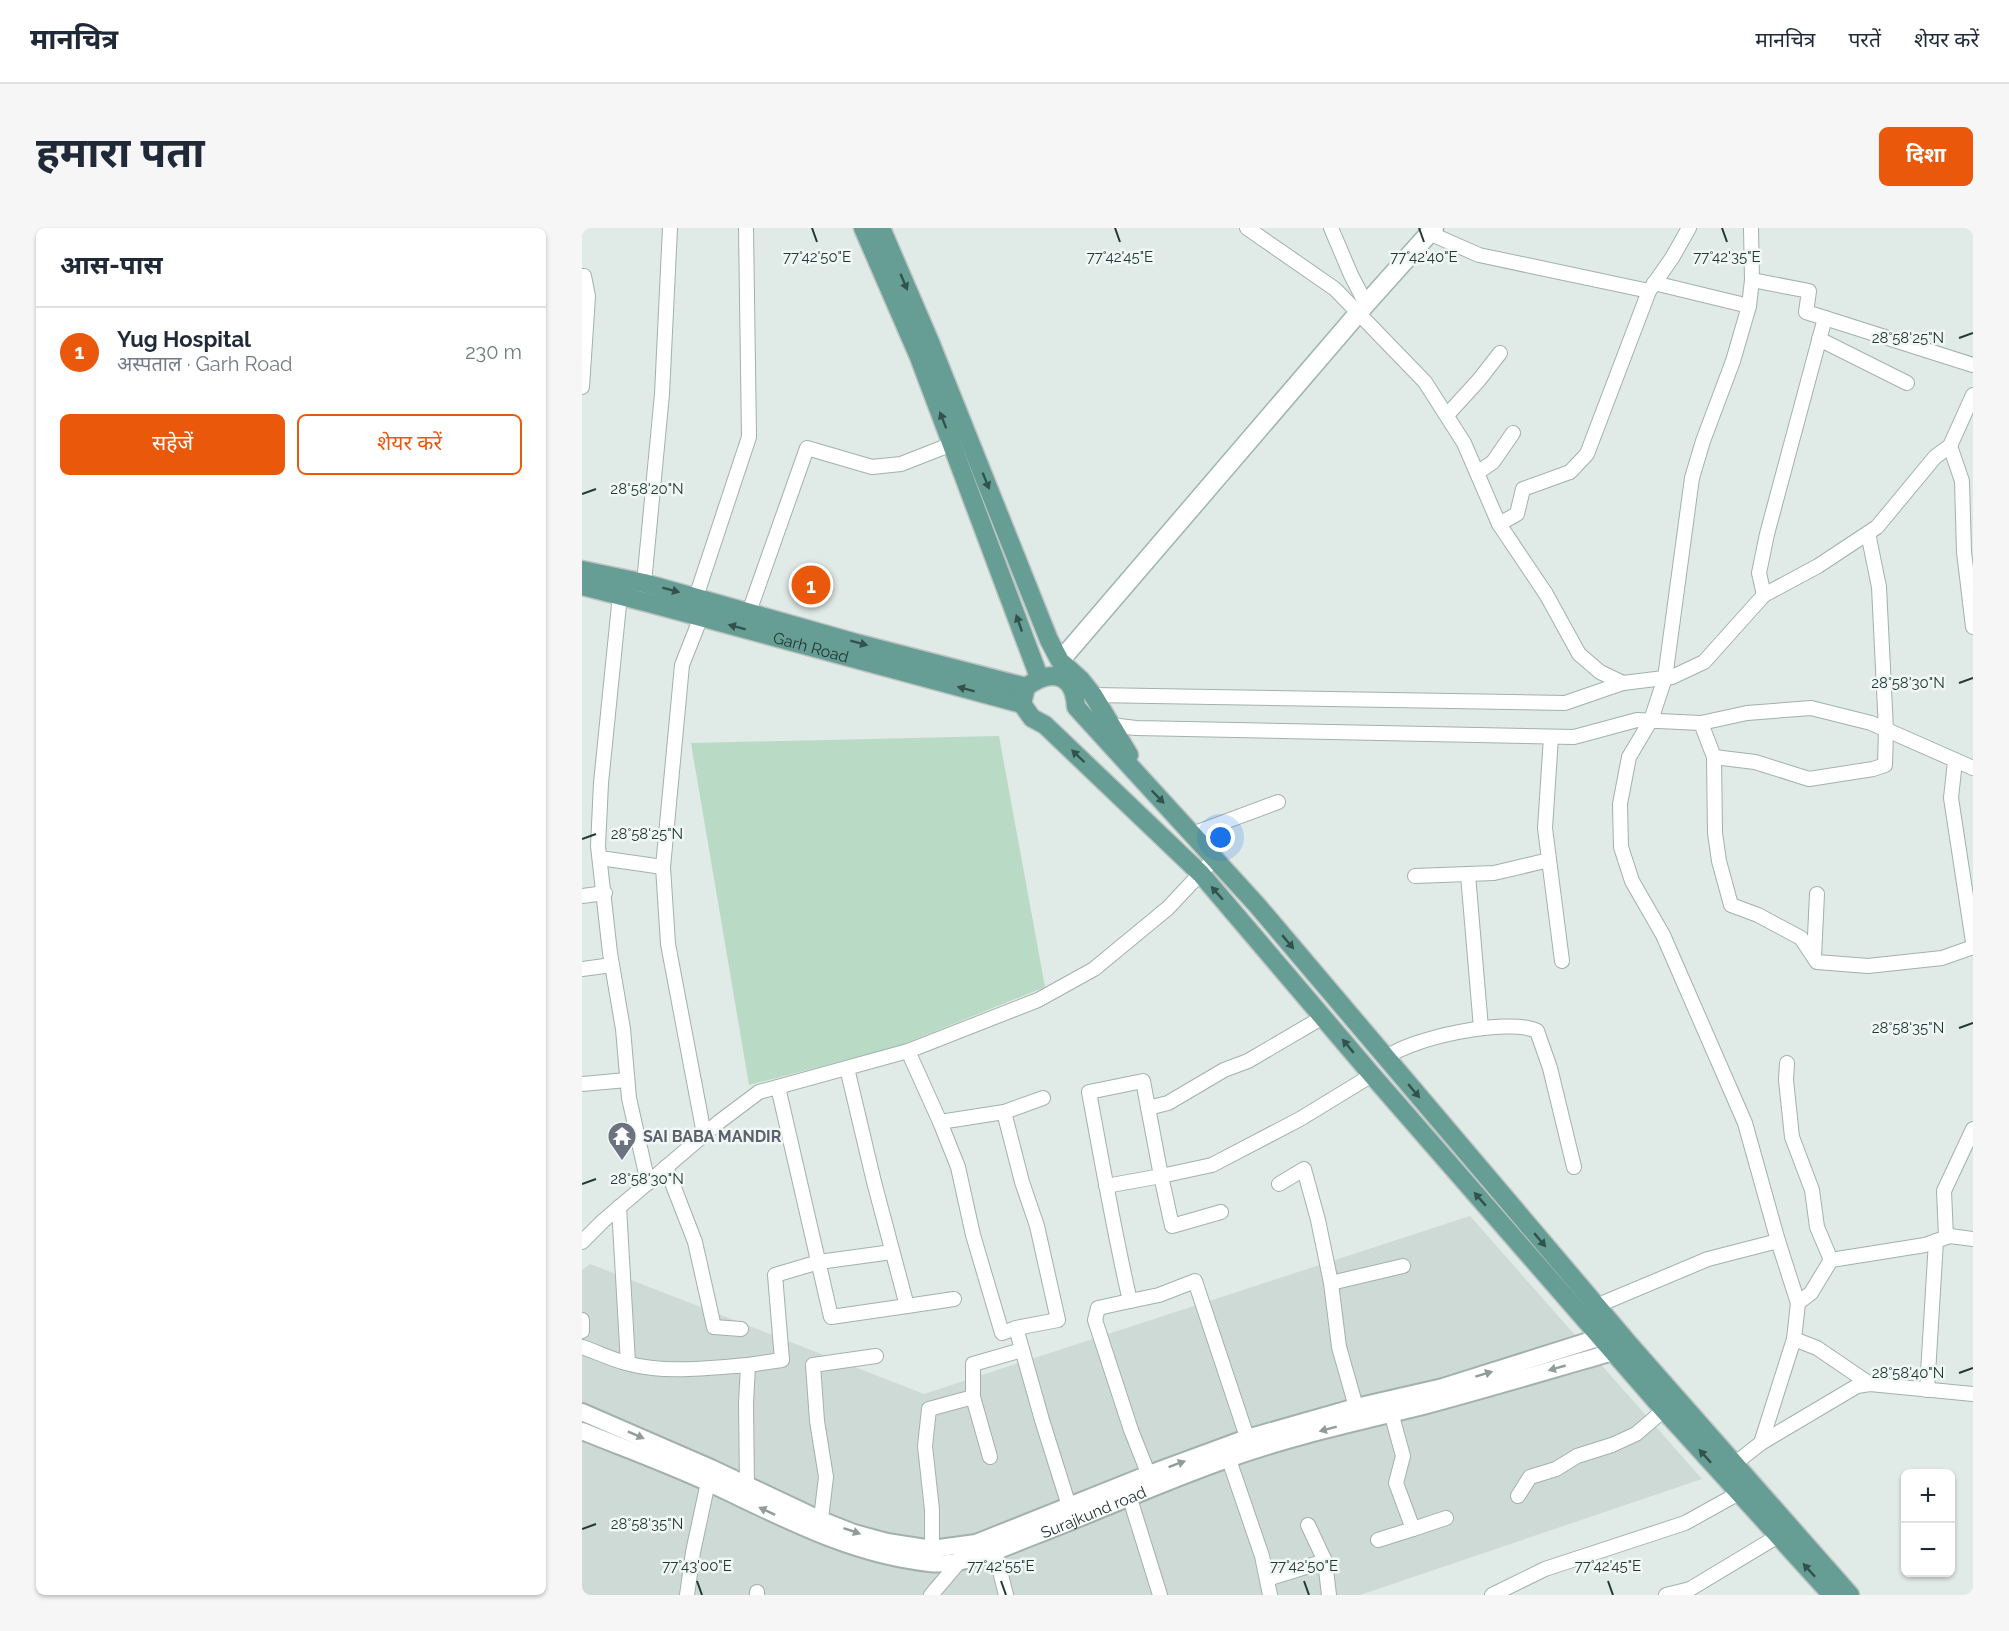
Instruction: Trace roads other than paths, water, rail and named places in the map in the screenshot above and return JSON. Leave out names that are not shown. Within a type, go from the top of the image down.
[{"type":"main road","points":[[863,228],[923,346],[1049,640],[1060,661],[1081,680],[1093,695],[1128,752],[1131,768],[1256,904],[1596,1306],[1616,1342],[1664,1410],[1728,1469],[1739,1493],[1832,1595]]},
{"type":"main road","points":[[881,228],[923,346],[1030,697],[1045,725],[1201,874],[1370,1072],[1616,1342],[1728,1469],[1850,1595]]},
{"type":"main road","points":[[1060,661],[1362,309],[1432,231]]},
{"type":"main road","name":"Garh Road","points":[[582,570],[644,583],[748,612],[816,640]]},
{"type":"main road","name":"Garh Road","points":[[582,586],[701,617],[816,640],[1030,697],[1055,676],[1068,682],[1075,696],[1076,707],[1131,768]]},
{"type":"main road","points":[[1370,1072],[1385,1057]]},
{"type":"street","points":[[644,583],[662,394],[670,228]]},
{"type":"street","points":[[696,597],[750,437],[747,228]]},
{"type":"street","points":[[1247,228],[1362,309],[1425,382],[1464,443],[1499,524],[1546,594],[1579,654],[1600,672],[1623,683]]},
{"type":"street","points":[[1331,228],[1351,275],[1362,309]]},
{"type":"street","points":[[1499,524],[1517,514],[1523,489],[1570,472],[1587,454],[1652,287],[1689,228]]},
{"type":"street","points":[[1751,228],[1752,280],[1749,306],[1733,361],[1703,441],[1692,478],[1665,678],[1651,720],[1629,757],[1620,804],[1621,848],[1632,881],[1663,935],[1745,1123],[1798,1303],[1794,1339],[1761,1443]]},
{"type":"street","points":[[1432,231],[1479,255],[1749,306]]},
{"type":"street","points":[[582,276],[584,276],[588,296],[582,387]]},
{"type":"street","points":[[1752,280],[1809,291],[1806,312],[1973,365]]},
{"type":"street","points":[[1764,595],[1759,573],[1765,544],[1825,318]]},
{"type":"street","points":[[1819,339],[1907,382]]},
{"type":"street","points":[[1447,416],[1500,353]]},
{"type":"street","points":[[1093,695],[1565,703],[1623,683],[1672,677],[1704,662],[1764,595],[1818,566],[1877,527],[1935,457],[1950,446],[1973,395]]},
{"type":"street","points":[[1477,473],[1492,462],[1513,433]]},
{"type":"street","points":[[748,612],[807,448],[872,467],[901,464],[952,444]]},
{"type":"street","points":[[1950,446],[1962,481],[1964,552],[1973,627]]},
{"type":"street","points":[[1714,757],[1755,762],[1809,778],[1874,769],[1885,765],[1886,730],[1879,587],[1868,533]]},
{"type":"street","points":[[620,595],[601,783],[598,846],[612,964],[623,1029],[629,1098],[648,1183]]},
{"type":"street","points":[[701,617],[682,665],[663,867],[668,944],[704,1134]]},
{"type":"street","points":[[1111,725],[1146,728],[1574,737],[1637,720],[1701,723],[1747,713],[1811,708],[1871,723],[1973,768]]},
{"type":"street","points":[[1701,723],[1714,757],[1715,833],[1719,861],[1731,905],[1758,915],[1802,938],[1817,962],[1868,966],[1942,958],[1973,944],[1951,798],[1955,761]]},
{"type":"street","points":[[1551,737],[1545,828],[1562,961]]},
{"type":"street","points":[[1192,834],[1278,802]]},
{"type":"street","points":[[600,858],[663,867]]},
{"type":"street","points":[[582,1242],[704,1134],[759,1092],[908,1051],[1038,1000],[1094,969],[1168,908],[1214,859]]},
{"type":"street","points":[[1415,876],[1494,873],[1549,860]]},
{"type":"street","points":[[1468,875],[1481,1028]]},
{"type":"street","points":[[582,896],[605,892]]},
{"type":"street","points":[[1814,957],[1817,894]]},
{"type":"street","points":[[582,969],[612,964]]},
{"type":"street","points":[[1148,1108],[1168,1103],[1224,1070],[1248,1061],[1323,1017]]},
{"type":"street","points":[[1385,1057],[1427,1040],[1481,1028],[1529,1027],[1537,1031],[1550,1068],[1574,1167]]},
{"type":"street","points":[[908,1051],[958,1167],[973,1235],[1002,1333],[1058,1320],[1037,1226],[1022,1182],[1004,1112]]},
{"type":"street","points":[[1787,1063],[1786,1080],[1791,1137],[1812,1190],[1817,1227],[1831,1260]]},
{"type":"street","points":[[847,1068],[907,1306]]},
{"type":"street","points":[[1106,1186],[1212,1165],[1299,1119],[1370,1072]]},
{"type":"street","points":[[582,1084],[627,1080]]},
{"type":"street","points":[[1130,1301],[1089,1092],[1143,1081],[1172,1226],[1221,1212]]},
{"type":"street","points":[[778,1087],[831,1317],[954,1299]]},
{"type":"street","points":[[940,1122],[1004,1112],[1043,1098]]},
{"type":"street","points":[[1927,1390],[1944,1191],[1973,1129]]},
{"type":"street","points":[[666,1167],[695,1242],[714,1327],[741,1329]]},
{"type":"street","points":[[1279,1184],[1304,1169],[1318,1220],[1331,1283],[1339,1347],[1357,1414]]},
{"type":"street","points":[[619,1208],[628,1364]]},
{"type":"street","points":[[1798,1303],[1811,1293],[1831,1260],[1925,1245],[1950,1236],[1973,1239]]},
{"type":"street","points":[[1596,1306],[1708,1259],[1778,1241]]},
{"type":"street","points":[[582,1347],[628,1364],[698,1369],[782,1360],[775,1275],[819,1262],[892,1252]]},
{"type":"street","points":[[1331,1283],[1403,1266]]},
{"type":"street","points":[[1151,1481],[1131,1430],[1095,1320],[1098,1308],[1160,1295],[1195,1281],[1250,1444]]},
{"type":"street","points":[[582,1320],[582,1331]]},
{"type":"street","points":[[1016,1328],[1069,1506]]},
{"type":"street","points":[[1794,1339],[1817,1348],[1870,1384]]},
{"type":"street","name":"Surajkund road","points":[[582,1431],[709,1475],[820,1527],[863,1550],[932,1556],[960,1554],[992,1544],[1250,1444],[1357,1414],[1444,1393],[1616,1342]]},
{"type":"street","points":[[990,1457],[973,1398],[973,1364],[1022,1350]]},
{"type":"street","points":[[582,1412],[709,1475],[747,1486],[820,1527],[825,1477],[817,1421],[813,1365],[876,1356]]},
{"type":"street","points":[[747,1365],[747,1486]]},
{"type":"street","points":[[1728,1469],[1761,1443],[1857,1386],[1870,1384],[1973,1394]]},
{"type":"street","points":[[932,1556],[932,1510],[925,1446],[929,1409],[973,1398]]},
{"type":"street","points":[[1390,1407],[1403,1456],[1396,1484],[1413,1529]]},
{"type":"street","points":[[1518,1496],[1530,1477],[1556,1469],[1577,1456],[1636,1434],[1664,1410]]},
{"type":"street","points":[[1227,1452],[1262,1556],[1270,1595]]},
{"type":"street","points":[[687,1595],[709,1475]]},
{"type":"street","points":[[1006,1595],[992,1544],[1069,1506],[1128,1491],[1160,1595]]},
{"type":"street","points":[[1492,1595],[1545,1569],[1685,1523],[1739,1493]]},
{"type":"street","points":[[1378,1540],[1446,1518]]},
{"type":"street","points":[[1308,1525],[1324,1562],[1329,1595]]},
{"type":"street","points":[[1666,1595],[1690,1589],[1778,1536]]},
{"type":"street","points":[[931,1595],[960,1554]]},
{"type":"street","points":[[1267,1579],[1324,1562]]},
{"type":"place","name":"Yug Hospital","points":[[811,585]]},
{"type":"place","name":"SAI BABA MANDIR","points":[[622,1162]]}]
